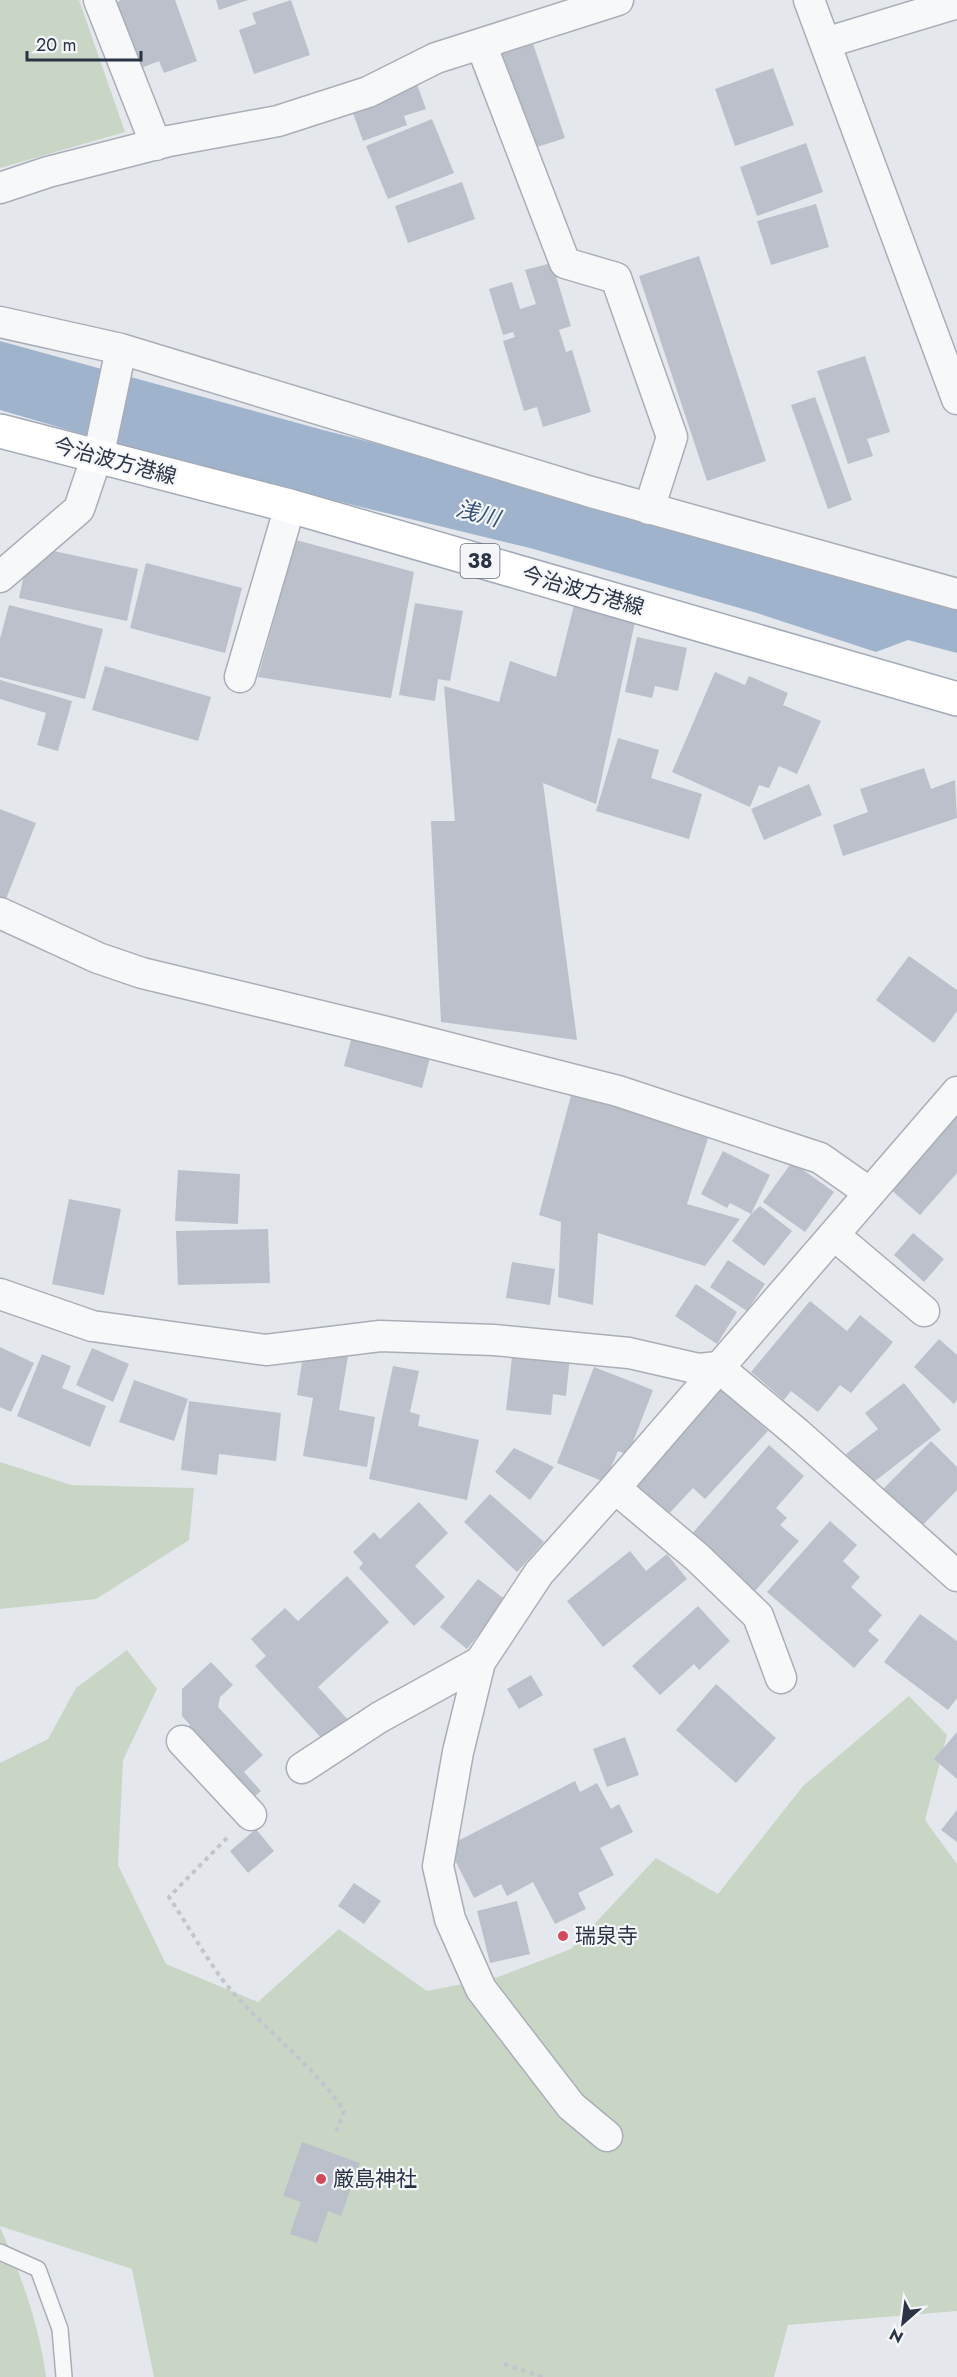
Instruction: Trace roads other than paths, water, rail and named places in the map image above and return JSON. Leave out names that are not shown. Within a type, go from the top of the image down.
[{"type":"main road","name":"今治波方港線","points":[[0,431],[99,450],[957,699]]},
{"type":"street","points":[[99,0],[156,145]]},
{"type":"street","points":[[0,188],[48,172],[156,145],[278,121],[368,92],[436,58],[618,0]]},
{"type":"street","points":[[809,0],[957,399]]},
{"type":"street","points":[[825,44],[957,3]]},
{"type":"street","points":[[482,44],[565,263],[616,278],[672,437],[649,509]]},
{"type":"street","points":[[0,322],[121,353],[649,509],[957,594]]},
{"type":"street","points":[[0,577],[79,509],[99,450],[121,353]]},
{"type":"street","points":[[240,677],[290,506]]},
{"type":"street","points":[[0,913],[98,958],[142,973],[387,1032],[629,1095],[820,1158],[870,1193]]},
{"type":"street","points":[[607,2136],[571,2106],[481,1989],[450,1919],[438,1866],[458,1752],[480,1662],[539,1573],[957,1092]]},
{"type":"street","points":[[834,1235],[924,1311]]},
{"type":"street","points":[[0,1294],[92,1326],[266,1350],[380,1336],[494,1340],[629,1353],[699,1369],[718,1367],[797,1432],[957,1576]]},
{"type":"street","points":[[615,1488],[698,1558],[758,1616],[781,1678]]},
{"type":"street","points":[[302,1768],[380,1717],[480,1662]]},
{"type":"street","points":[[182,1741],[251,1815]]},
{"type":"lane","points":[[0,2252],[38,2269],[60,2328],[64,2377]]},
{"type":"water","name":"浅川","points":[[0,341],[323,430],[468,467],[957,603],[957,653],[908,640],[876,652],[757,613],[530,548],[250,480],[0,410]]},
{"type":"place","name":"瑞泉寺","points":[[563,1936]]},
{"type":"place","name":"厳島神社","points":[[321,2179]]}]
